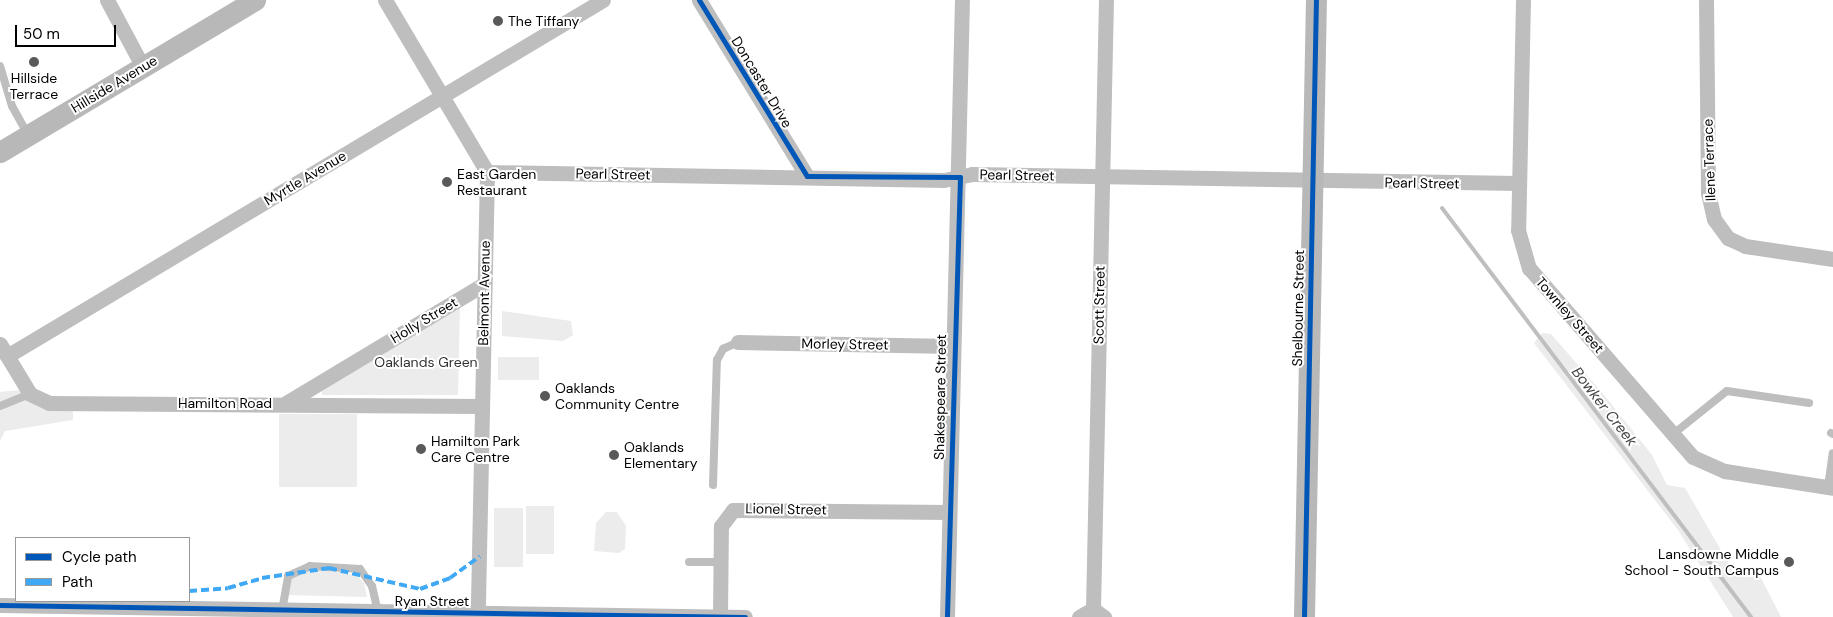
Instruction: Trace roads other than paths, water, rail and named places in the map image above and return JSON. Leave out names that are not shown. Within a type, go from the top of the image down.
[{"type":"main road","name":"Hillside Avenue","points":[[2,150],[255,0]]},
{"type":"main road","name":"Shelbourne Street","points":[[1304,617],[1316,0]]},
{"type":"street","points":[[108,0],[142,67]]},
{"type":"street","points":[[385,0],[486,172]]},
{"type":"street","name":"Myrtle Avenue","points":[[4,350],[442,96],[603,0]]},
{"type":"street","name":"Doncaster Drive","points":[[699,0],[807,176]]},
{"type":"street","name":"Shakespeare Street","points":[[947,617],[952,346],[960,177],[962,0]]},
{"type":"street","name":"Scott Street","points":[[1098,613],[1102,176],[1106,0]]},
{"type":"street","name":"Townley Street","points":[[1523,0],[1518,230],[1529,268],[1693,457],[1714,468],[1830,487]]},
{"type":"street","name":"Ilene Terrace","points":[[1706,0],[1708,193],[1714,219],[1728,238],[1745,246],[1833,259]]},
{"type":"street","name":"Pearl Street","points":[[486,172],[960,177],[1102,176],[1518,183]]},
{"type":"street","name":"Belmont Avenue","points":[[478,613],[486,172]]},
{"type":"street","name":"Holly Street","points":[[286,403],[484,284]]},
{"type":"street","name":"Morley Street","points":[[738,342],[952,346]]},
{"type":"street","points":[[4,350],[30,394]]},
{"type":"street","name":"Hamilton Road","points":[[30,394],[49,403],[286,403],[482,406]]},
{"type":"street","name":"Lionel Street","points":[[720,616],[721,526],[737,508],[950,512]]},
{"type":"street","name":"Ryan Street","points":[[3,609],[174,605],[204,613],[478,613],[742,617]]},
{"type":"street","points":[[1079,617],[1098,613]]},
{"type":"lane","points":[[0,66],[12,106],[28,135]]},
{"type":"lane","points":[[713,485],[717,360],[723,349],[738,342]]},
{"type":"lane","points":[[1672,435],[1727,391],[1809,403]]},
{"type":"lane","points":[[0,406],[30,394]]},
{"type":"lane","points":[[1830,487],[1833,453]]},
{"type":"lane","points":[[689,562],[720,562]]},
{"type":"lane","points":[[282,612],[288,576],[310,566],[360,569],[372,586],[379,614]]},
{"type":"waterway","name":"Bowker Creek","points":[[1442,208],[1751,617]]},
{"type":"place","name":"The Tiffany","points":[[498,21]]},
{"type":"place","name":"Hillside Terrace","points":[[34,62]]},
{"type":"place","name":"East Garden Restaurant","points":[[447,182]]},
{"type":"place","name":"Oaklands Community Centre","points":[[545,396]]},
{"type":"place","name":"Hamilton Park Care Centre","points":[[421,449]]},
{"type":"place","name":"Oaklands Elementary","points":[[614,455]]},
{"type":"place","name":"Lansdowne Middle School - South Campus","points":[[1789,562]]},
{"type":"park label","name":"Oaklands Green","points":[[426,362]]}]
